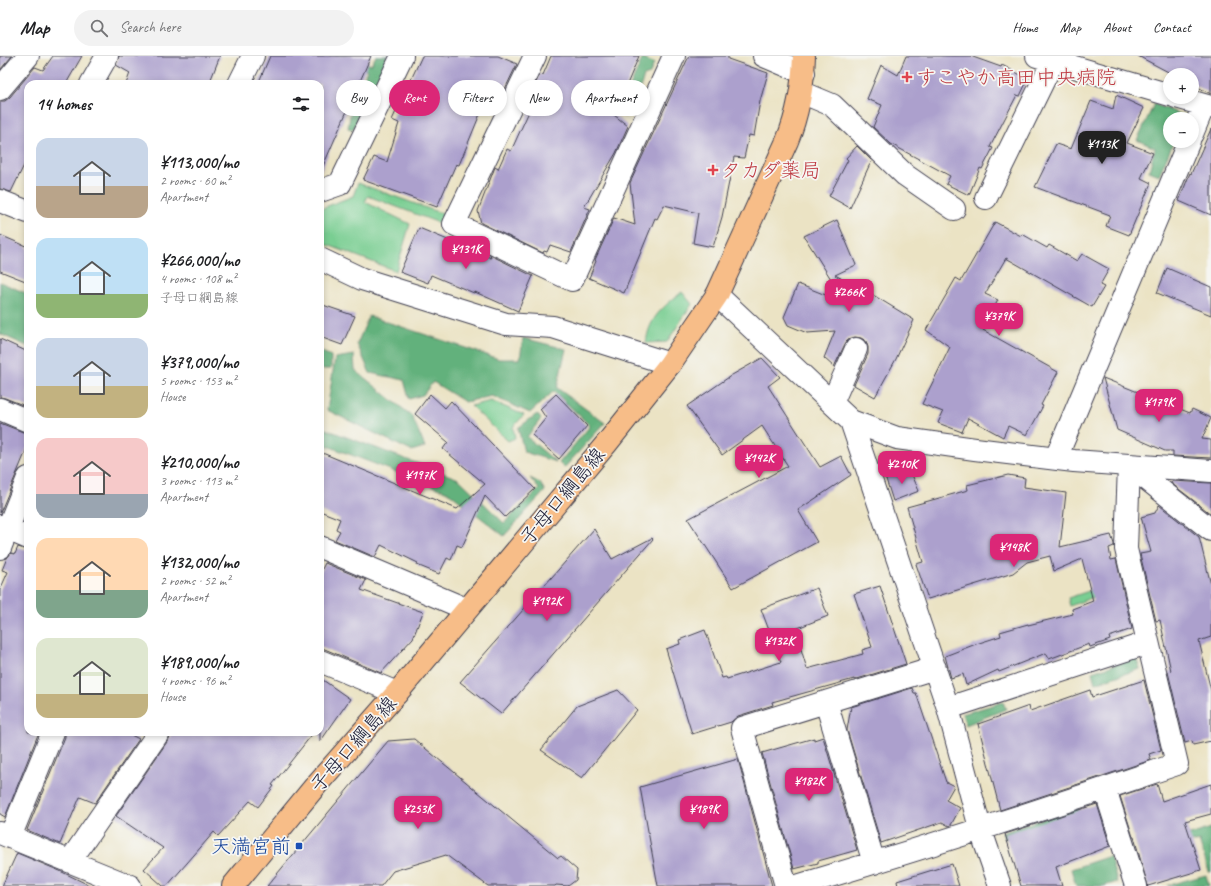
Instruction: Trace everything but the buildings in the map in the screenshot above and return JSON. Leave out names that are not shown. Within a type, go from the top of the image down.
[{"type":"main road","name":"子母口綱島線","points":[[233,886],[317,784],[397,693],[607,443],[670,364],[717,295],[794,124],[803,74]]},
{"type":"street","points":[[0,89],[28,56]]},
{"type":"street","points":[[93,80],[107,56]]},
{"type":"street","points":[[241,80],[253,56]]},
{"type":"street","points":[[324,190],[340,184],[402,56]]},
{"type":"street","points":[[535,56],[454,224],[572,280],[674,56]]},
{"type":"street","points":[[764,56],[803,74],[832,105],[905,175],[954,210]]},
{"type":"street","points":[[986,198],[1045,58],[1079,62],[1163,92]]},
{"type":"street","points":[[1199,122],[1208,106]]},
{"type":"street","points":[[1056,458],[1186,148]]},
{"type":"street","points":[[0,201],[24,210]]},
{"type":"street","points":[[324,261],[362,279],[506,324],[553,327],[670,364]]},
{"type":"street","points":[[717,295],[851,421],[897,438],[1056,458],[1211,471]]},
{"type":"street","points":[[832,403],[856,350]]},
{"type":"street","points":[[0,409],[24,419]]},
{"type":"street","points":[[851,421],[948,708],[980,828],[1000,886]]},
{"type":"street","points":[[1129,465],[1211,530]]},
{"type":"street","points":[[797,886],[1105,789],[1177,764],[1147,644],[1126,549],[1129,465]]},
{"type":"street","points":[[24,487],[3,534],[24,537]]},
{"type":"street","points":[[324,549],[466,609]]},
{"type":"street","points":[[948,708],[1147,644]]},
{"type":"street","points":[[324,663],[397,693]]},
{"type":"street","points":[[786,886],[742,728],[935,668]]},
{"type":"street","points":[[826,702],[874,863]]},
{"type":"street","points":[[51,736],[5,835],[130,886]]},
{"type":"street","points":[[70,861],[156,736]]},
{"type":"street","points":[[1105,789],[1136,886]]},
{"type":"green space","points":[[336,56],[351,56],[371,65],[376,56],[388,56],[377,80],[363,80],[367,70]]},
{"type":"green space","points":[[642,59],[654,63],[650,74],[644,76],[643,80],[633,80]]},
{"type":"green space","points":[[324,87],[336,93],[336,104],[324,100]]},
{"type":"green space","points":[[1154,104],[1175,112],[1163,112],[1163,148],[1171,148],[1159,175],[1149,171],[1155,148],[1137,140]]},
{"type":"green space","points":[[350,116],[360,116],[353,130],[348,128]]},
{"type":"green space","points":[[358,183],[443,214],[439,223],[368,196],[365,202],[410,224],[396,271],[324,244],[324,207],[353,196]]},
{"type":"green space","points":[[0,282],[24,292],[24,345],[0,334]]},
{"type":"green space","points":[[682,292],[692,304],[667,342],[646,343],[650,326],[658,313]]},
{"type":"green space","points":[[369,316],[499,359],[520,359],[523,338],[566,349],[557,388],[605,423],[564,468],[559,463],[590,426],[554,391],[530,413],[492,396],[465,402],[433,382],[423,395],[409,399],[404,380],[370,373],[357,344]]},
{"type":"green space","points":[[324,353],[331,356],[331,369],[324,369]]},
{"type":"green space","points":[[354,355],[355,370],[412,416],[425,447],[411,451],[327,410],[335,358]]},
{"type":"green space","points":[[491,401],[524,415],[513,427],[515,438],[508,441],[471,406]]},
{"type":"green space","points":[[537,414],[541,419],[527,437],[556,462],[524,452],[518,428]]},
{"type":"green space","points":[[324,428],[459,479],[504,523],[539,489],[530,478],[540,483],[545,491],[504,536],[448,492],[324,445]]},
{"type":"green space","points":[[1113,583],[1096,596],[1070,606],[1068,598]]},
{"type":"green space","points":[[1136,658],[1140,669],[1095,683],[1092,672]]},
{"type":"green space","points":[[1003,702],[1006,709],[966,725],[962,714]]},
{"type":"green space","points":[[1078,807],[1081,816],[1005,839],[1002,833]]},
{"type":"green space","points":[[1211,828],[1211,872],[1209,872],[1199,841],[1177,847],[1175,840]]},
{"type":"green space","points":[[1110,856],[1117,882],[1104,886],[1076,886],[1071,869]]},
{"type":"green space","points":[[1206,875],[1209,886],[1168,886],[1168,885]]},
{"type":"place","name":"すこやか高田中央病院","points":[[907,77]]},
{"type":"place","name":"タカダ薬局","points":[[713,170]]},
{"type":"place","name":"天満宮前","points":[[299,846]]}]
